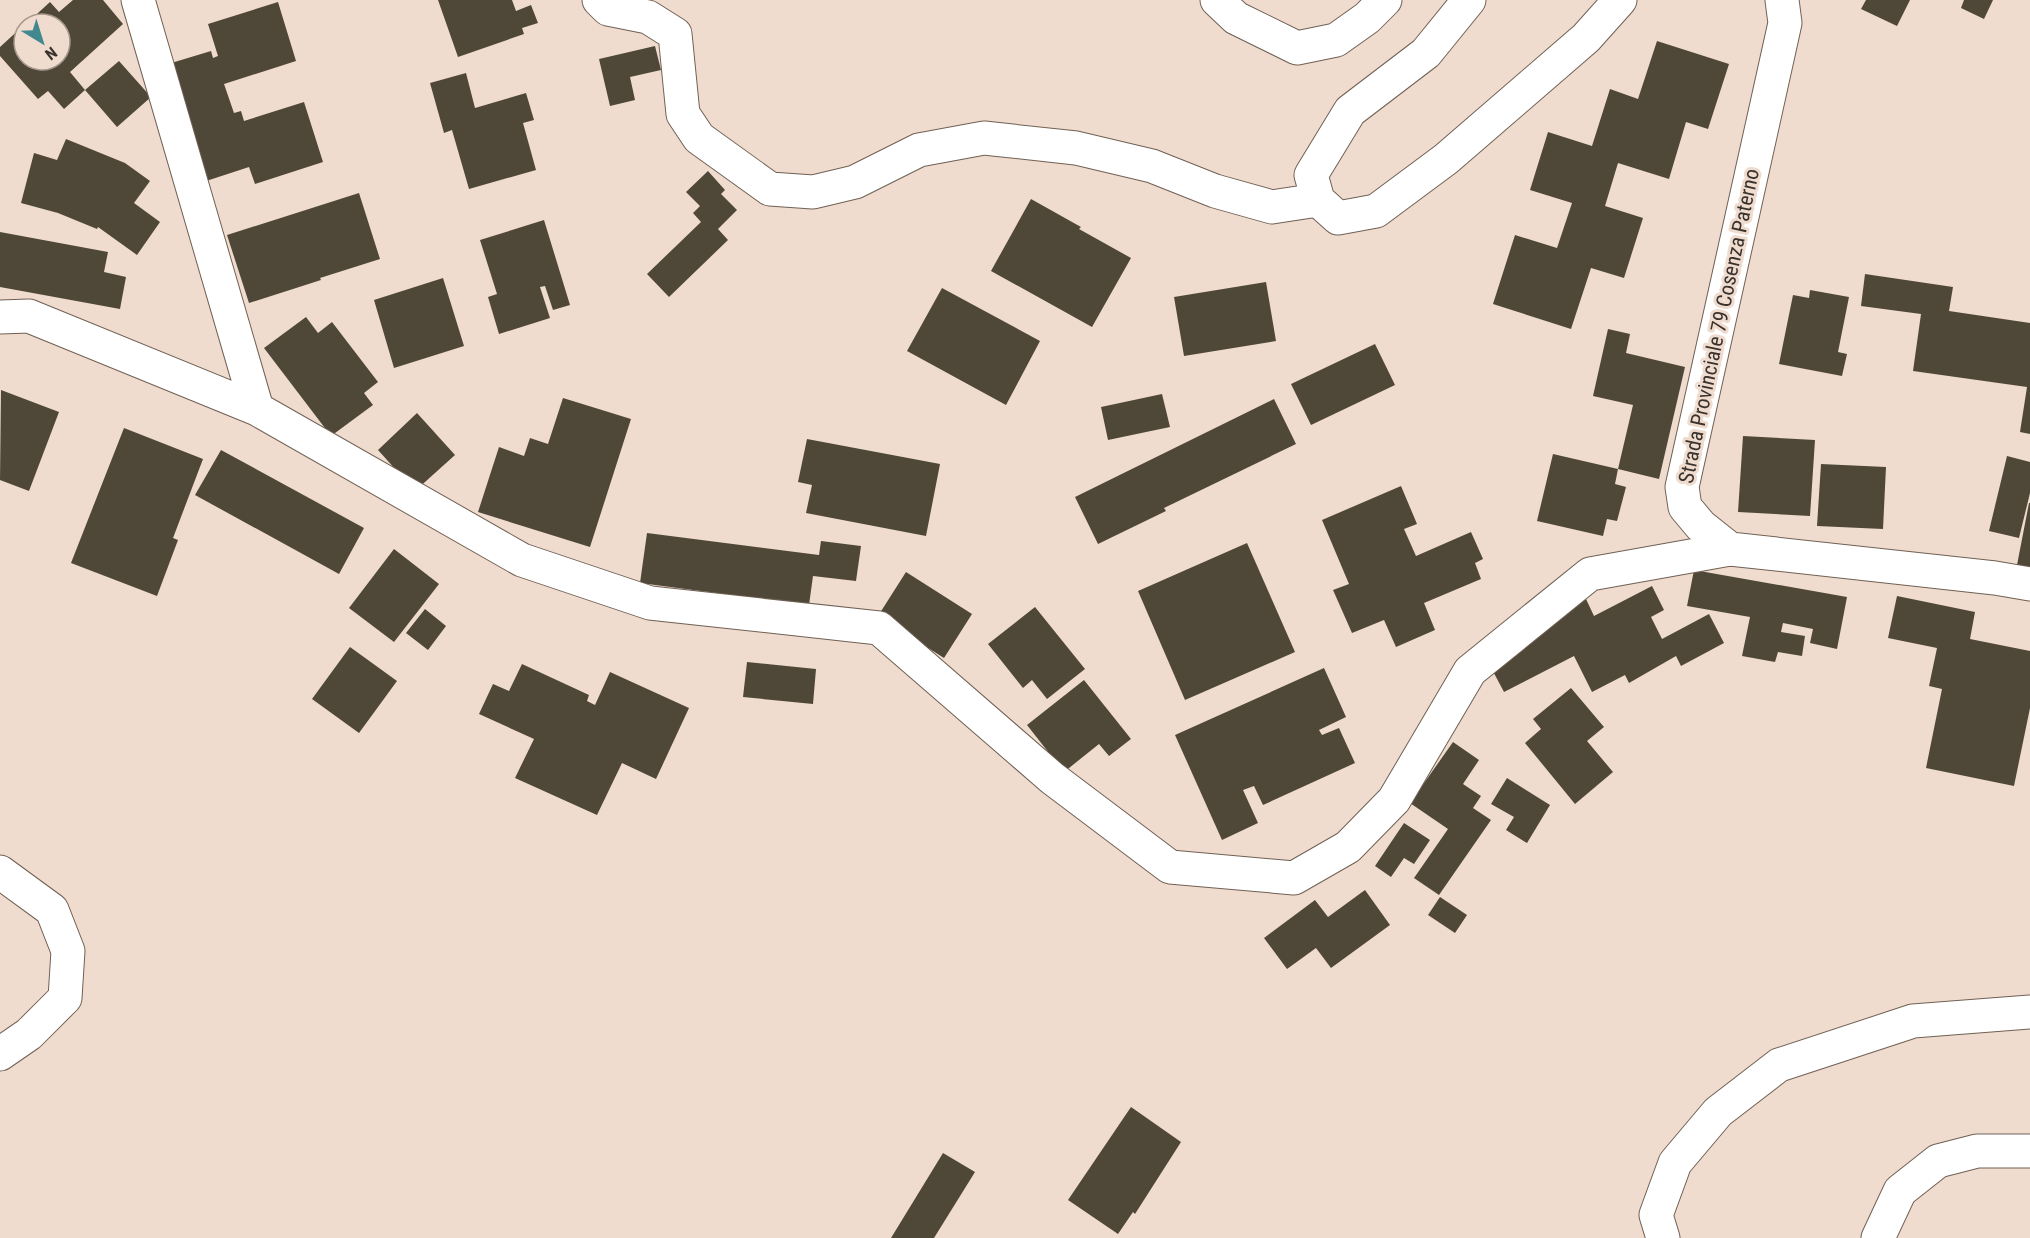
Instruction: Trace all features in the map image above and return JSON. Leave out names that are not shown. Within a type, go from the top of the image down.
[{"type":"street","points":[[138,0],[257,409]]},
{"type":"street","points":[[599,0],[608,9],[648,17],[675,34],[683,114],[699,138],[770,189],[813,192],[855,182],[919,150],[984,138],[1076,148],[1141,164],[1215,191],[1272,207],[1318,200]]},
{"type":"street","points":[[1217,0],[1236,18],[1297,48],[1336,40],[1367,18],[1385,0]]},
{"type":"street","points":[[1469,0],[1426,53],[1350,111],[1311,176],[1318,200],[1338,218],[1376,211],[1446,159],[1586,38],[1620,0]]},
{"type":"street","name":"Strada Provinciale 79 Cosenza Paterno","points":[[1730,549],[1701,526],[1685,507],[1682,487],[1785,23],[1782,0]]},
{"type":"street","points":[[0,317],[29,316],[257,409],[522,560],[650,603],[879,628],[1052,778],[1170,867],[1294,878],[1348,847],[1394,800],[1470,671],[1590,574],[1730,549],[1995,578],[2030,584]]},
{"type":"street","points":[[0,872],[52,910],[68,951],[66,998],[29,1034],[0,1054]]},
{"type":"street","points":[[1664,1238],[1656,1215],[1675,1163],[1718,1112],[1779,1065],[1912,1021],[2030,1012]]},
{"type":"street","points":[[1878,1238],[1900,1191],[1938,1161],[1977,1151],[2030,1152]]},
{"type":"building","points":[[73,0],[103,0],[123,24],[72,70],[72,12],[59,12]]},
{"type":"building","points":[[438,0],[512,0],[516,11],[531,5],[538,23],[522,28],[524,34],[458,57]]},
{"type":"building","points":[[1866,0],[1910,0],[1897,26],[1861,9]]},
{"type":"building","points":[[1964,0],[1993,0],[1984,19],[1961,8]]},
{"type":"building","points":[[50,2],[59,12],[39,12]]},
{"type":"building","points":[[278,2],[296,61],[224,84],[234,113],[241,111],[244,121],[304,102],[323,162],[255,184],[249,167],[197,184],[168,64],[211,51],[213,58],[218,56],[208,24]]},
{"type":"building","points":[[12,36],[12,70],[0,56],[0,47]]},
{"type":"building","points":[[1657,41],[1729,64],[1708,129],[1686,122],[1669,179],[1618,163],[1605,206],[1643,218],[1624,278],[1591,268],[1571,329],[1493,304],[1515,235],[1557,248],[1572,203],[1530,190],[1548,132],[1592,146],[1610,89],[1638,99]]},
{"type":"building","points":[[655,46],[661,70],[630,77],[635,100],[610,106],[599,59]]},
{"type":"building","points":[[119,61],[151,97],[117,127],[85,90]]},
{"type":"building","points":[[14,72],[70,72],[85,90],[64,109],[48,91],[38,99]]},
{"type":"building","points":[[466,73],[475,108],[526,93],[534,120],[523,123],[536,170],[469,189],[452,130],[444,133],[430,83]]},
{"type":"building","points":[[66,139],[125,163],[150,181],[134,203],[160,222],[137,255],[98,227],[97,229],[58,213],[21,203],[34,153],[57,160]]},
{"type":"building","points":[[708,171],[725,190],[721,194],[737,210],[718,229],[728,240],[669,297],[647,274],[701,222],[693,213],[700,206],[686,192]]},
{"type":"building","points":[[359,193],[380,259],[249,303],[227,235]]},
{"type":"building","points":[[1031,199],[1131,258],[1092,327],[991,271]]},
{"type":"building","points":[[544,220],[570,305],[553,310],[545,286],[540,287],[550,318],[499,334],[488,297],[497,294],[480,240]]},
{"type":"building","points":[[0,232],[108,252],[104,272],[126,277],[120,309],[0,287]]},
{"type":"building","points":[[1865,274],[1953,287],[1949,311],[2030,323],[2030,434],[2020,432],[2027,387],[1913,371],[1921,314],[1861,306]]},
{"type":"building","points":[[443,278],[464,346],[394,368],[374,300]]},
{"type":"building","points":[[1266,282],[1276,341],[1184,356],[1174,297]]},
{"type":"building","points":[[942,288],[1040,341],[1006,405],[907,351]]},
{"type":"building","points":[[1810,290],[1849,297],[1838,352],[1847,354],[1842,376],[1779,364],[1793,295],[1809,298]]},
{"type":"building","points":[[306,317],[318,333],[332,322],[378,382],[364,393],[373,405],[331,436],[264,348]]},
{"type":"building","points":[[1608,329],[1630,334],[1626,353],[1685,367],[1659,479],[1618,469],[1633,405],[1593,396]]},
{"type":"building","points":[[1375,344],[1395,385],[1311,425],[1291,384]]},
{"type":"building","points":[[1,390],[59,412],[29,491],[0,480]]},
{"type":"building","points":[[1162,394],[1170,427],[1108,440],[1101,407]]},
{"type":"building","points":[[563,398],[631,419],[590,547],[478,512],[499,447],[524,456],[530,438],[548,444]]},
{"type":"building","points":[[1274,399],[1296,444],[1164,508],[1166,511],[1098,544],[1075,497]]},
{"type":"building","points":[[417,413],[455,455],[415,491],[378,450]]},
{"type":"building","points":[[124,428],[203,459],[173,538],[178,540],[157,596],[71,563]]},
{"type":"building","points":[[1743,436],[1815,440],[1810,516],[1738,512]]},
{"type":"building","points":[[807,439],[940,464],[926,536],[806,513],[812,485],[798,482]]},
{"type":"building","points":[[221,450],[364,528],[339,574],[195,495]]},
{"type":"building","points":[[1553,454],[1618,469],[1615,484],[1626,487],[1617,521],[1607,519],[1603,536],[1537,521]]},
{"type":"building","points":[[2007,456],[2030,462],[2030,493],[2019,538],[1989,531]]},
{"type":"building","points":[[1821,464],[1886,467],[1883,529],[1817,526]]},
{"type":"building","points":[[1401,486],[1417,524],[1404,529],[1416,556],[1471,532],[1483,559],[1475,563],[1481,579],[1424,603],[1435,630],[1396,647],[1384,620],[1352,633],[1333,590],[1349,584],[1322,520]]},
{"type":"building","points":[[2030,503],[2030,567],[2017,565]]},
{"type":"building","points":[[647,533],[819,555],[821,541],[861,546],[856,581],[813,576],[809,605],[640,583]]},
{"type":"building","points":[[1247,543],[1295,652],[1185,700],[1138,591]]},
{"type":"building","points":[[394,549],[439,584],[394,642],[349,608]]},
{"type":"building","points":[[1694,570],[1847,597],[1837,649],[1810,643],[1813,629],[1783,623],[1781,632],[1805,636],[1802,656],[1778,652],[1775,662],[1742,656],[1750,617],[1687,606]]},
{"type":"building","points":[[906,572],[972,614],[944,658],[878,616]]},
{"type":"building","points":[[1652,586],[1664,610],[1651,617],[1662,639],[1709,614],[1724,643],[1681,666],[1676,656],[1629,683],[1625,675],[1592,692],[1574,656],[1504,692],[1487,660],[1532,627],[1586,599],[1594,616]]},
{"type":"building","points":[[1897,596],[1975,612],[1970,639],[2030,651],[2030,708],[2014,786],[1926,768],[1942,689],[1929,686],[1937,648],[1888,638]]},
{"type":"building","points":[[1035,607],[1085,669],[1047,699],[1032,680],[1023,688],[988,644]]},
{"type":"building","points":[[425,609],[446,626],[428,650],[406,633]]},
{"type":"building","points":[[350,647],[397,681],[359,733],[312,699]]},
{"type":"building","points":[[747,662],[816,669],[813,704],[743,697]]},
{"type":"building","points":[[522,664],[589,695],[587,701],[595,705],[610,672],[689,708],[656,779],[622,763],[597,815],[515,778],[534,739],[479,714],[493,684],[509,691]]},
{"type":"building","points":[[1324,668],[1346,717],[1319,730],[1322,735],[1339,728],[1355,763],[1263,805],[1254,786],[1243,790],[1258,823],[1222,840],[1175,735]]},
{"type":"building","points":[[1084,680],[1131,739],[1109,756],[1099,744],[1064,772],[1027,725]]},
{"type":"building","points":[[1571,688],[1604,727],[1587,741],[1613,772],[1575,804],[1525,743],[1541,729],[1533,719]]},
{"type":"building","points":[[1453,742],[1479,760],[1463,784],[1481,796],[1473,808],[1491,820],[1439,895],[1414,878],[1448,829],[1410,803]]},
{"type":"building","points":[[1507,778],[1550,805],[1527,843],[1506,830],[1514,817],[1491,804]]},
{"type":"building","points":[[1404,823],[1430,840],[1414,864],[1404,858],[1391,877],[1375,866]]},
{"type":"building","points":[[1365,890],[1390,925],[1331,968],[1316,948],[1287,969],[1264,938],[1315,900],[1328,917]]},
{"type":"building","points":[[1440,897],[1467,915],[1455,933],[1428,915]]},
{"type":"building","points":[[1131,1107],[1181,1142],[1135,1214],[1133,1212],[1118,1234],[1068,1200]]},
{"type":"building","points":[[943,1153],[975,1172],[934,1238],[891,1238]]}]
